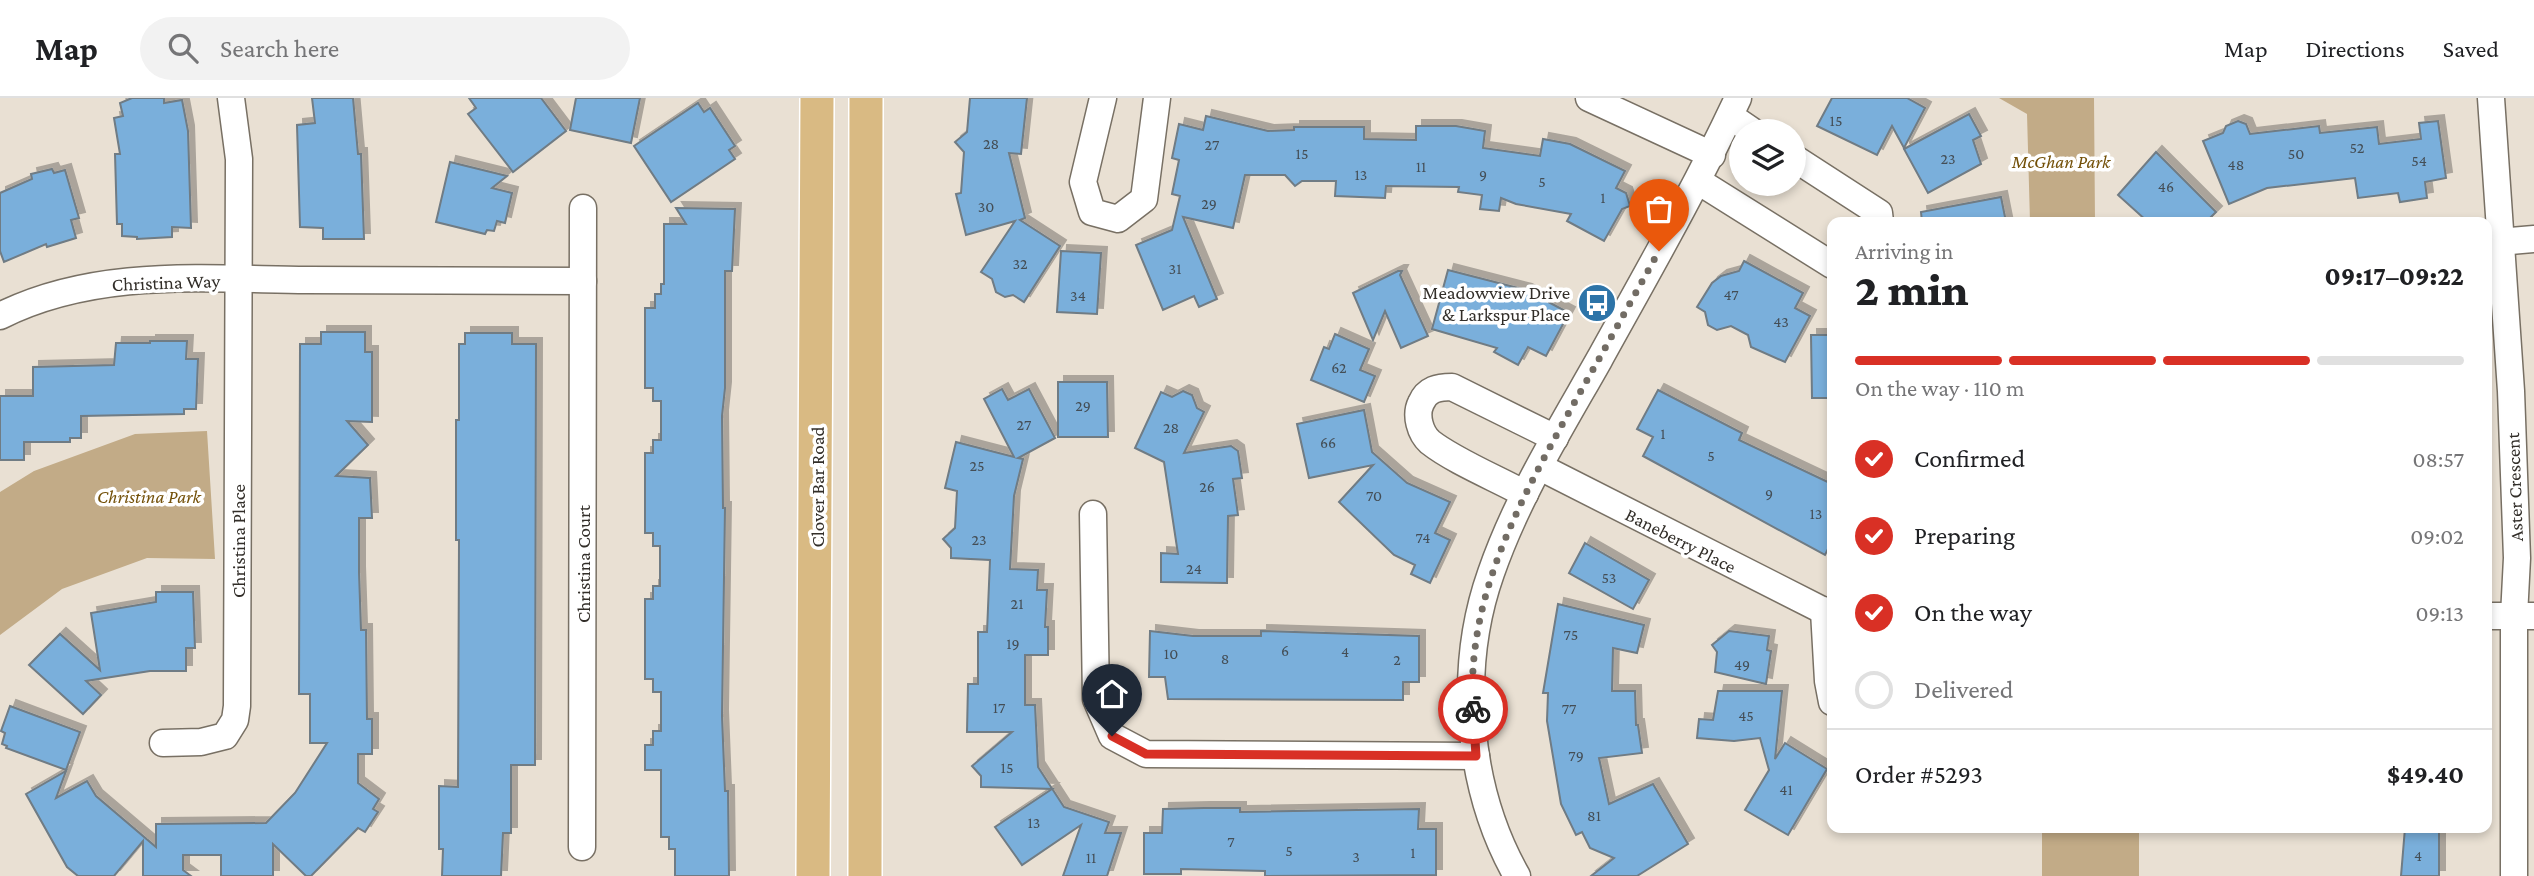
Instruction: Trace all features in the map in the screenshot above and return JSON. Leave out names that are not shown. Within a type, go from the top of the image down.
[{"type":"main road","name":"Clover Bar Road","points":[[813,876],[817,98]]},
{"type":"main road","points":[[865,876],[866,98]]},
{"type":"street","name":"Christina Way","points":[[0,316],[55,295],[107,284],[160,279],[239,279],[239,159],[232,98]]},
{"type":"street","points":[[1103,98],[1083,182],[1091,212],[1118,219],[1144,199],[1157,98]]},
{"type":"street","points":[[1589,98],[1712,155]]},
{"type":"street","name":"Aster Crescent","points":[[2491,98],[2494,242],[2526,558],[2514,876]]},
{"type":"street","points":[[1517,876],[1493,824],[1482,792],[1476,756],[1472,695],[1476,636],[1490,576],[1525,494],[1698,181],[1734,107]]},
{"type":"street","points":[[1806,166],[1879,213],[1879,217]]},
{"type":"street","points":[[1698,181],[1827,262]]},
{"type":"street","name":"Christina Court","points":[[582,847],[583,208]]},
{"type":"street","points":[[2494,242],[2534,239]]},
{"type":"street","points":[[239,279],[583,281]]},
{"type":"street","name":"Christina Place","points":[[163,743],[215,740],[225,736],[235,720],[239,279]]},
{"type":"street","points":[[1525,494],[1429,441],[1417,417],[1420,404],[1428,392],[1439,387],[1452,387],[1555,438]]},
{"type":"street","name":"Baneberry Place","points":[[1540,467],[1827,610]]},
{"type":"street","points":[[1093,514],[1096,699],[1112,736],[1146,754],[1476,756]]},
{"type":"street","points":[[2492,616],[2524,616]]},
{"type":"green space","name":"McGhan Park","points":[[1999,98],[2094,98],[2095,217],[2030,217],[2027,114]]},
{"type":"green space","name":"Christina Park","points":[[207,431],[215,559],[147,558],[62,589],[0,635],[0,492],[34,471],[135,434]]},
{"type":"green space","points":[[2042,833],[2139,833],[2139,876],[2042,876]]},
{"type":"building","points":[[132,98],[164,98],[164,103],[182,100],[188,131],[191,228],[172,227],[172,237],[137,239],[122,236],[122,224],[117,224],[115,154],[120,154],[114,118],[123,116],[120,103]]},
{"type":"building","points":[[312,98],[353,98],[358,154],[361,154],[364,239],[323,239],[323,228],[300,227],[297,125],[315,123]]},
{"type":"building","points":[[469,98],[541,98],[566,131],[513,172],[468,114],[476,108]]},
{"type":"building","points":[[576,98],[640,98],[631,143],[570,130]]},
{"type":"building","points":[[970,98],[1027,98],[1021,154],[1009,153],[1025,218],[1020,220],[1060,246],[1024,302],[1013,295],[1005,297],[996,292],[992,279],[981,272],[1015,221],[966,235],[956,194],[961,193],[964,152],[955,142],[967,132]]},
{"type":"building","points":[[1832,98],[1907,98],[1925,108],[1904,148],[1892,126],[1877,155],[1817,126]]},
{"type":"building","points":[[698,103],[704,112],[710,108],[735,146],[729,150],[735,159],[671,202],[634,146]]},
{"type":"building","points":[[1969,114],[1981,136],[1973,140],[1981,164],[1928,193],[1904,149]]},
{"type":"building","points":[[1206,116],[1268,131],[1294,130],[1294,127],[1364,127],[1364,139],[1416,140],[1416,126],[1456,126],[1485,131],[1483,148],[1540,156],[1543,139],[1570,144],[1625,171],[1616,188],[1626,193],[1630,206],[1622,209],[1604,241],[1567,221],[1571,214],[1516,204],[1501,198],[1499,211],[1480,209],[1482,195],[1458,192],[1459,187],[1386,186],[1385,198],[1335,196],[1336,181],[1302,181],[1295,186],[1285,175],[1245,175],[1233,228],[1183,217],[1217,299],[1199,307],[1194,296],[1163,310],[1136,245],[1172,230],[1180,196],[1172,194],[1179,160],[1172,158],[1179,124],[1203,130]]},
{"type":"building","points":[[2238,121],[2246,124],[2250,134],[2319,126],[2320,133],[2377,127],[2379,144],[2421,139],[2419,123],[2438,121],[2446,178],[2425,182],[2427,198],[2400,202],[2398,193],[2358,198],[2355,178],[2267,188],[2229,204],[2203,141],[2223,133],[2226,126]]},
{"type":"building","points":[[2156,152],[2216,212],[2211,217],[2142,217],[2118,195]]},
{"type":"building","points":[[450,162],[507,176],[492,188],[512,193],[505,223],[497,221],[494,231],[487,230],[485,234],[436,222]]},
{"type":"building","points":[[52,169],[54,173],[65,170],[79,218],[71,220],[76,238],[47,247],[46,244],[4,262],[0,251],[0,193],[32,179],[31,174]]},
{"type":"building","points":[[2001,197],[2005,217],[1922,217],[1921,212]]},
{"type":"building","points":[[676,208],[735,209],[732,271],[725,271],[725,388],[722,416],[725,508],[722,716],[725,791],[728,791],[729,876],[675,876],[675,849],[669,849],[669,837],[661,837],[661,770],[645,770],[645,745],[653,745],[653,731],[661,731],[661,692],[653,692],[653,679],[645,679],[645,599],[653,599],[653,586],[660,586],[660,546],[653,546],[653,533],[645,533],[645,453],[653,453],[653,440],[661,440],[661,401],[653,401],[653,388],[645,388],[645,308],[655,308],[655,294],[661,294],[661,284],[664,284],[664,224],[686,224]]},
{"type":"building","points":[[1061,251],[1101,253],[1097,314],[1057,312]]},
{"type":"building","points":[[1744,261],[1803,293],[1795,308],[1810,316],[1785,362],[1751,347],[1748,335],[1731,326],[1717,330],[1708,325],[1705,312],[1697,307],[1712,283],[1721,276],[1739,271]]},
{"type":"building","points":[[1448,270],[1526,290],[1569,313],[1546,356],[1528,347],[1518,365],[1494,352],[1497,348],[1432,329]]},
{"type":"building","points":[[1402,271],[1400,275],[1428,336],[1401,348],[1385,311],[1373,340],[1353,293]]},
{"type":"building","points":[[321,332],[365,332],[365,352],[372,352],[372,422],[347,421],[368,445],[336,476],[370,478],[372,518],[359,518],[359,572],[361,630],[366,630],[367,719],[372,719],[372,754],[358,754],[358,783],[379,799],[373,809],[378,812],[365,832],[358,828],[311,876],[306,876],[273,844],[273,876],[221,876],[221,855],[183,855],[183,870],[191,876],[143,876],[143,841],[114,876],[78,876],[67,867],[26,794],[66,771],[56,798],[87,781],[96,796],[156,847],[156,824],[266,823],[295,793],[327,743],[310,743],[310,694],[299,694],[300,344],[321,344]]},
{"type":"building","points":[[465,333],[512,333],[512,344],[536,344],[535,765],[511,765],[511,833],[503,833],[501,876],[442,876],[443,849],[439,849],[439,786],[458,787],[459,540],[456,540],[456,420],[459,420],[459,344],[465,344]]},
{"type":"building","points":[[1335,334],[1369,349],[1360,370],[1375,376],[1364,402],[1311,380],[1324,347],[1329,349]]},
{"type":"building","points":[[1811,335],[1827,335],[1827,398],[1812,398]]},
{"type":"building","points":[[187,341],[186,359],[198,359],[196,409],[184,409],[184,414],[81,416],[81,438],[70,438],[70,442],[24,442],[24,460],[0,460],[0,396],[33,396],[33,367],[114,365],[116,343]]},
{"type":"building","points":[[1058,382],[1107,382],[1108,437],[1058,437]]},
{"type":"building","points":[[1002,389],[1008,400],[1029,389],[1055,438],[1018,458],[1023,459],[1014,496],[1010,569],[1038,570],[1037,590],[1047,590],[1045,627],[1048,627],[1048,655],[1025,655],[1025,705],[1035,705],[1038,767],[1064,807],[1109,822],[1105,833],[1121,833],[1107,876],[1063,876],[1081,825],[1022,865],[995,827],[1052,789],[981,787],[981,776],[972,766],[1012,732],[967,732],[968,684],[978,684],[978,632],[987,632],[990,560],[951,558],[951,548],[943,539],[955,528],[957,491],[945,488],[956,442],[1014,457],[984,399]]},
{"type":"building","points":[[1658,390],[1742,433],[1739,440],[1827,482],[1825,555],[1643,456],[1653,437],[1637,429]]},
{"type":"building","points":[[1183,391],[1192,395],[1197,408],[1204,412],[1184,453],[1231,446],[1238,451],[1242,478],[1233,479],[1238,515],[1228,516],[1227,583],[1161,582],[1161,553],[1178,554],[1164,462],[1135,448],[1161,392],[1172,397]]},
{"type":"building","points":[[1364,410],[1372,452],[1407,483],[1450,502],[1435,533],[1450,540],[1430,583],[1411,574],[1415,565],[1394,555],[1339,502],[1373,465],[1309,478],[1297,424]]},
{"type":"building","points":[[1585,543],[1649,580],[1633,609],[1569,573]]},
{"type":"building","points":[[156,592],[193,592],[195,648],[186,648],[186,671],[150,671],[86,681],[101,695],[83,714],[29,665],[60,634],[100,670],[91,613],[156,602]]},
{"type":"building","points":[[1558,604],[1644,625],[1637,653],[1613,648],[1612,691],[1635,691],[1636,725],[1642,753],[1599,758],[1609,804],[1653,784],[1688,844],[1637,876],[1591,876],[1614,858],[1590,848],[1582,832],[1576,835],[1561,804],[1547,721],[1548,693],[1543,693]]},
{"type":"building","points":[[1150,631],[1193,636],[1261,636],[1261,631],[1419,636],[1419,682],[1403,682],[1403,700],[1168,699],[1165,677],[1149,677]]},
{"type":"building","points":[[1729,631],[1769,636],[1767,650],[1771,651],[1766,684],[1715,672],[1717,652],[1712,645]]},
{"type":"building","points":[[1718,691],[1782,691],[1775,759],[1785,743],[1827,769],[1788,835],[1745,810],[1769,770],[1760,738],[1734,741],[1697,738],[1699,719],[1713,720]]},
{"type":"building","points":[[10,706],[80,732],[66,770],[6,748],[7,746],[2,744],[5,733],[1,731]]},
{"type":"building","points":[[1240,808],[1240,812],[1419,809],[1418,829],[1436,829],[1436,875],[1265,876],[1265,871],[1181,869],[1181,874],[1144,874],[1144,833],[1162,833],[1163,809]]},
{"type":"building","points":[[2405,833],[2439,833],[2439,876],[2401,876]]},
{"type":"way so far","points":[[1473,709],[1476,636],[1490,576],[1504,537],[1555,438],[1659,251]]},
{"type":"place","name":"Meadowview Drive & Larkspur Place","points":[[1597,303]]},
{"type":"route","points":[[1112,736],[1146,754],[1476,756],[1473,709]]}]
